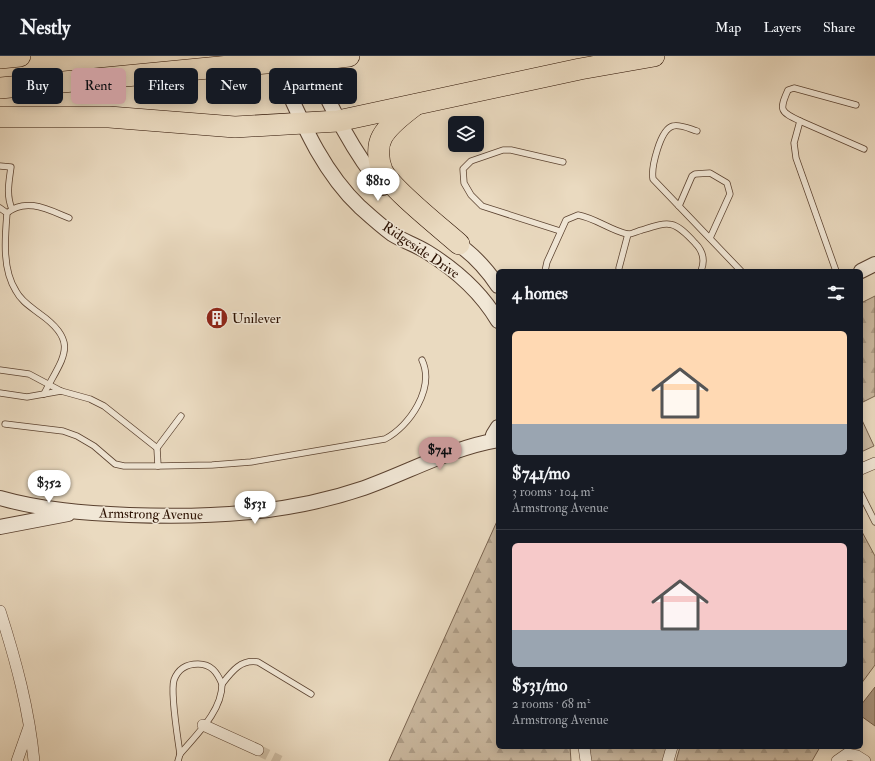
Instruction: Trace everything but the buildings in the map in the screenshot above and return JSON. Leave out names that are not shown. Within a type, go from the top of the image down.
[{"type":"highway","points":[[0,58],[20,56]]},
{"type":"highway","points":[[0,117],[109,116],[235,127],[304,124],[338,120],[580,69],[654,56]]},
{"type":"highway","points":[[0,88],[340,57]]},
{"type":"highway","points":[[415,104],[386,130],[382,138],[379,157],[382,170],[394,186],[459,244]]},
{"type":"street","name":"Ridgeside Drive","points":[[272,56],[317,152],[334,179],[360,207],[392,234],[427,252],[471,285],[489,306],[496,318]]},
{"type":"street","name":"Ridgeside Drive","points":[[307,56],[338,120],[361,158],[382,187],[417,217],[459,244],[487,271],[496,283]]},
{"type":"street","points":[[863,270],[875,264]]},
{"type":"street","name":"Armstrong Avenue","points":[[0,498],[74,512],[166,516],[217,515],[272,510],[305,504],[364,488],[480,443],[496,435]]},
{"type":"street","points":[[863,469],[875,463]]},
{"type":"street","name":"Armstrong Avenue","points":[[0,527],[74,512]]},
{"type":"street","points":[[0,611],[19,671],[34,761]]},
{"type":"street","points":[[17,761],[29,725]]},
{"type":"street","points":[[203,725],[258,750]]},
{"type":"street","points":[[584,749],[586,761]]},
{"type":"street","points":[[668,761],[671,749]]},
{"type":"street","points":[[837,761],[847,754],[857,756],[866,761]]},
{"type":"lane","points":[[856,105],[791,88],[783,102],[783,110],[785,114],[864,149]]},
{"type":"lane","points":[[800,121],[794,143],[796,158],[835,269]]},
{"type":"lane","points":[[697,131],[678,125],[668,128],[664,133],[653,163],[654,180],[739,269]]},
{"type":"lane","points":[[560,231],[482,206],[471,195],[462,176],[463,169],[471,161],[503,150],[511,150],[563,162]]},
{"type":"lane","points":[[0,166],[10,167],[7,191],[8,201],[12,209]]},
{"type":"lane","points":[[679,206],[692,176],[695,174],[710,174],[727,183],[730,194],[710,238]]},
{"type":"lane","points":[[7,213],[12,209],[30,206],[42,207],[69,218]]},
{"type":"lane","points":[[0,208],[7,213]]},
{"type":"lane","points":[[7,213],[7,264],[15,290],[21,299],[56,326],[64,339],[64,354],[44,394]]},
{"type":"lane","points":[[545,269],[560,231],[566,220],[578,215],[628,234],[668,223],[678,226],[696,244],[702,255],[702,268]]},
{"type":"lane","points":[[618,268],[628,234]]},
{"type":"lane","points":[[0,260],[7,264]]},
{"type":"lane","points":[[5,424],[63,431],[77,436],[94,446],[115,464],[124,466],[212,466],[251,462],[385,439],[396,434],[407,422],[421,397],[426,372],[422,360]]},
{"type":"lane","points":[[0,370],[29,374],[61,391],[90,399],[104,406],[157,448]]},
{"type":"lane","points":[[0,393],[26,397],[61,391]]},
{"type":"lane","points":[[158,466],[157,448],[181,416]]},
{"type":"lane","points":[[863,498],[875,522]]},
{"type":"lane","points":[[222,684],[240,664],[251,661],[258,662],[311,694]]},
{"type":"lane","points":[[178,761],[180,754],[173,682],[176,675],[185,666],[204,664],[214,670],[222,684],[222,691],[216,709],[180,754]]},
{"type":"green space","points":[[875,296],[875,396],[863,402],[863,302]]},
{"type":"green space","points":[[863,422],[874,446],[863,451]]},
{"type":"green space","points":[[496,523],[496,749],[570,749],[571,761],[389,761]]},
{"type":"green space","points":[[863,534],[875,556],[875,665],[863,681]]},
{"type":"green space","points":[[589,749],[674,749],[671,761],[591,761]]},
{"type":"green space","points":[[679,749],[819,749],[812,761],[676,761]]},
{"type":"shaded area","points":[[875,687],[875,726],[863,717],[863,702]]},
{"type":"tunnel","points":[[258,750],[280,761]]},
{"type":"place","name":"Unilever","points":[[217,318]]}]
